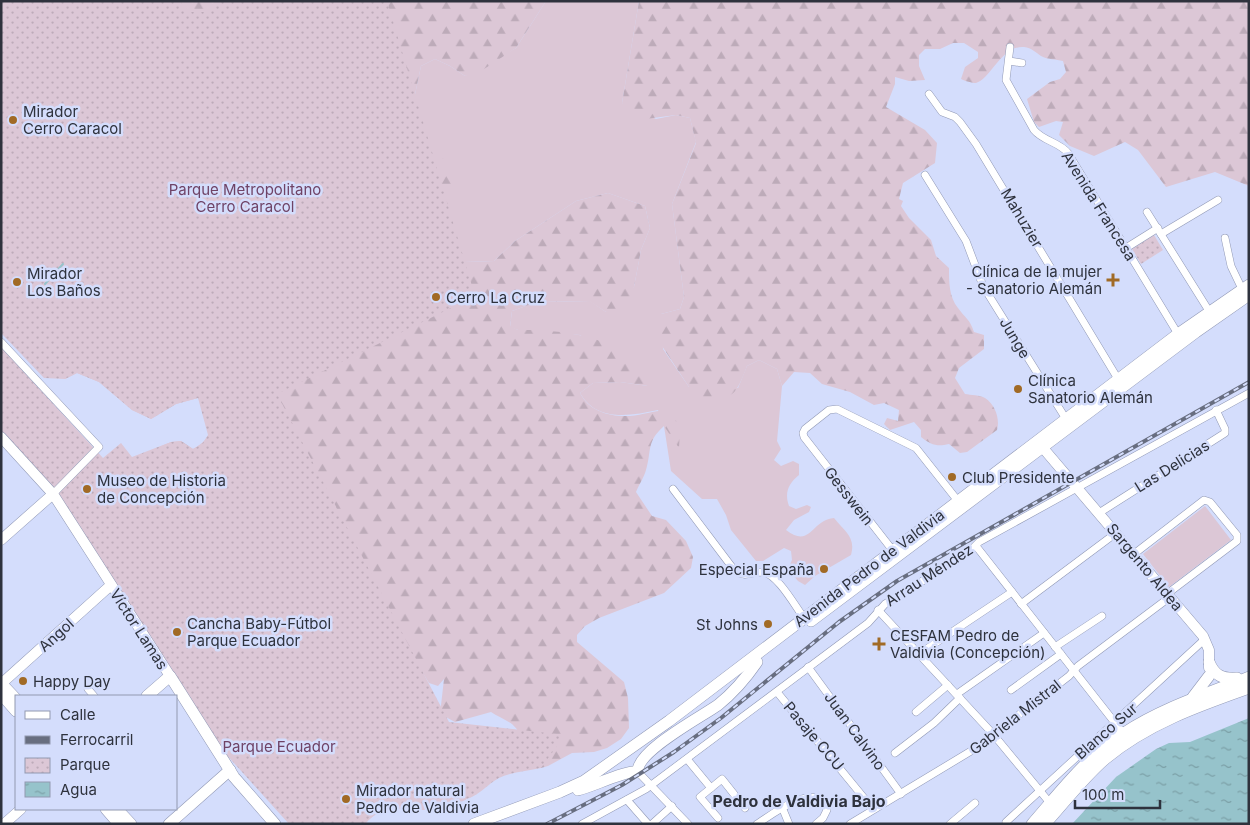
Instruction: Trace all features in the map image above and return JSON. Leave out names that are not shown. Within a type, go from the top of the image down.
[{"type":"main road","name":"Avenida Pedro de Valdivia","points":[[1118,385],[1177,346],[1184,336],[1209,311],[1247,290]]},
{"type":"main road","name":"Avenida Pedro de Valdivia","points":[[491,824],[578,790],[603,776],[673,727],[895,554],[1247,290]]},
{"type":"main road","name":"Avenida Pedro de Valdivia","points":[[474,824],[560,792],[589,778],[669,721],[726,686],[804,618],[895,554],[958,501],[1038,446],[1044,435],[1071,421]]},
{"type":"main road","points":[[1209,662],[1214,672],[1220,677],[1248,681]]},
{"type":"main road","points":[[148,695],[170,676]]},
{"type":"main road","name":"Víctor Lamas","points":[[170,676],[230,770],[272,823]]},
{"type":"main road","points":[[1032,824],[1089,760],[1123,733],[1190,699],[1202,688],[1209,676]]},
{"type":"main road","points":[[1045,824],[1088,776],[1116,751],[1161,723],[1210,697],[1248,681]]},
{"type":"main road","points":[[1,686],[15,698]]},
{"type":"main road","points":[[1,686],[15,709]]},
{"type":"main road","points":[[578,790],[603,783],[629,771],[638,772],[639,762],[653,748],[709,711],[726,686]]},
{"type":"main road","points":[[1190,699],[1210,697]]},
{"type":"main road","points":[[673,727],[709,711]]},
{"type":"main road","points":[[169,824],[230,770],[284,824]]},
{"type":"main road","points":[[107,810],[120,824]]},
{"type":"main road","points":[[118,810],[131,824]]},
{"type":"street","name":"Avenida Francesa","points":[[1010,47],[1005,75],[1006,80],[1034,130],[1041,137],[1066,150],[1126,248],[1184,336]]},
{"type":"street","points":[[1009,61],[1022,63]]},
{"type":"street","name":"Mahuzier","points":[[929,94],[942,112],[955,117],[960,122],[976,144],[1118,385]]},
{"type":"street","name":"Junge","points":[[925,175],[966,241],[983,286],[1071,421]]},
{"type":"street","points":[[1126,248],[1218,200]]},
{"type":"street","points":[[1147,212],[1209,311]]},
{"type":"street","points":[[1225,238],[1231,266],[1247,290]]},
{"type":"street","points":[[1,342],[99,447],[53,494],[1,540]]},
{"type":"street","name":"Arrau Méndez","points":[[583,823],[651,785],[870,621],[884,604],[968,554],[976,546],[1249,392]]},
{"type":"street","name":"Gesswein","points":[[895,554],[803,433],[829,410],[837,409],[916,448],[958,501]]},
{"type":"street","name":"Las Delicias","points":[[1099,513],[1224,433],[1225,430],[1216,410]]},
{"type":"street","name":"Víctor Lamas","points":[[1,437],[53,494],[170,676]]},
{"type":"street","name":"Sargento Aldea","points":[[1038,446],[1078,488],[1205,639],[1209,662],[1210,697]]},
{"type":"street","points":[[672,489],[735,571],[744,575],[760,572],[771,575],[804,618]]},
{"type":"street","name":"Gabriela Mistral","points":[[850,824],[966,755],[1237,541],[1237,535],[1210,502],[1204,500],[1134,554]]},
{"type":"street","points":[[1021,604],[1116,533]]},
{"type":"street","points":[[976,546],[1123,733]]},
{"type":"street","name":"Angol","points":[[1,686],[111,585]]},
{"type":"street","points":[[919,654],[1012,592]]},
{"type":"street","points":[[878,610],[993,734],[1050,803]]},
{"type":"street","points":[[1055,647],[1102,616]]},
{"type":"street","points":[[895,753],[930,726],[958,696],[1044,633]]},
{"type":"street","name":"Blanco Sur","points":[[1006,822],[1205,639]]},
{"type":"street","points":[[1011,690],[1060,654]]},
{"type":"street","name":"Juan Calvino","points":[[808,667],[901,794]]},
{"type":"street","points":[[916,712],[948,685]]},
{"type":"street","points":[[88,689],[93,695]]},
{"type":"street","name":"Pasaje CCU","points":[[777,692],[869,804]]},
{"type":"street","points":[[687,758],[711,788]]},
{"type":"street","points":[[638,772],[688,824]]},
{"type":"street","points":[[718,818],[700,797],[722,780],[745,808]]},
{"type":"street","points":[[757,824],[782,807],[809,797],[820,798],[826,805],[827,810],[816,824]]},
{"type":"street","points":[[627,800],[648,824]]},
{"type":"street","points":[[950,824],[975,803]]},
{"type":"street","points":[[652,824],[672,806]]},
{"type":"street","points":[[782,807],[790,824]]},
{"type":"street","points":[[4,824],[20,810]]},
{"type":"green space","points":[[1,1],[546,1],[516,48],[481,71],[465,76],[435,59],[421,66],[409,123],[428,158],[444,159],[458,177],[451,200],[424,230],[441,281],[465,262],[494,261],[515,241],[576,201],[608,193],[645,206],[650,228],[641,250],[634,287],[624,310],[606,312],[589,301],[537,302],[512,311],[510,326],[518,330],[555,331],[593,338],[627,354],[641,365],[652,380],[648,386],[620,382],[593,383],[580,393],[584,399],[600,412],[607,414],[630,416],[672,411],[680,430],[679,448],[664,426],[654,437],[645,473],[636,492],[652,516],[666,520],[686,541],[693,557],[691,568],[664,593],[599,618],[585,626],[577,635],[577,642],[624,682],[628,698],[629,728],[621,739],[607,748],[594,752],[572,753],[541,768],[512,724],[491,712],[455,722],[441,714],[477,794],[452,805],[437,809],[398,809],[381,812],[373,816],[365,824],[152,450],[171,442],[181,441],[193,449],[218,433],[198,398],[176,404],[151,419],[132,410],[99,382],[77,373],[65,379]],"holes":[[[418,665],[429,683],[438,686],[444,679],[440,713]]]},
{"type":"green space","name":"Parque Metropolitano Cerro Caracol","points":[[1,1],[180,1],[189,12],[209,12],[222,1],[387,1],[475,296],[277,394],[449,722],[565,735],[541,768],[504,776],[468,799],[437,809],[389,810],[373,816],[365,824],[289,824],[224,752],[110,575],[1,432],[1,347],[103,458],[121,443],[132,457],[171,442],[181,441],[193,449],[202,444],[208,435],[198,398],[176,404],[151,419],[132,410],[99,382],[77,373],[65,379],[44,378],[1,333]]},
{"type":"green space","points":[[546,1],[639,1],[622,103],[656,119],[676,115],[690,118],[696,142],[672,204],[684,297],[680,309],[661,314],[663,349],[689,387],[738,388],[747,366],[759,360],[777,369],[782,386],[777,441],[781,449],[774,460],[781,466],[793,461],[799,464],[799,475],[787,492],[789,506],[796,509],[807,505],[811,507],[809,512],[794,520],[786,530],[794,535],[806,535],[820,523],[834,518],[851,539],[852,544],[851,555],[815,576],[805,585],[798,581],[788,569],[792,560],[791,551],[784,548],[763,561],[756,561],[731,530],[726,515],[717,499],[702,499],[671,471],[664,426],[658,410],[625,415],[604,413],[595,409],[580,393],[593,383],[620,382],[648,386],[580,335],[518,330],[510,327],[512,311],[537,302],[590,301],[606,312],[634,287],[641,250],[650,228],[645,206],[608,193],[576,201],[515,241],[494,261],[465,262],[441,281],[409,123],[421,66],[435,59],[465,76],[516,48]]},
{"type":"green space","points":[[639,1],[1249,1],[1249,186],[1215,172],[1166,187],[1138,150],[1125,142],[1094,156],[1070,146],[1059,135],[1063,122],[1056,121],[1039,127],[1034,122],[1027,99],[1050,82],[1060,79],[1066,72],[1063,61],[1049,59],[1024,47],[1016,48],[1009,51],[981,81],[974,83],[961,79],[965,67],[978,58],[978,52],[964,43],[953,43],[940,49],[925,49],[919,55],[919,66],[925,80],[909,81],[895,77],[895,84],[886,107],[925,130],[937,143],[935,163],[903,183],[899,199],[903,201],[901,206],[909,218],[931,240],[936,256],[949,268],[950,289],[955,304],[969,321],[974,332],[984,335],[984,349],[959,368],[955,378],[965,394],[983,397],[989,401],[997,417],[997,430],[967,452],[960,453],[949,444],[931,444],[925,440],[921,437],[921,430],[914,422],[890,430],[884,424],[887,418],[898,421],[899,410],[884,403],[874,405],[850,392],[822,384],[810,373],[794,372],[782,386],[777,369],[759,360],[747,366],[740,383],[732,394],[721,399],[702,401],[689,387],[652,331],[661,314],[680,309],[684,297],[672,204],[696,143],[690,118],[676,115],[638,120],[622,103]]},
{"type":"green space","points":[[1154,235],[1163,250],[1141,264],[1132,249]]},
{"type":"green space","points":[[1205,506],[1231,540],[1169,587],[1143,554]]},
{"type":"water","points":[[1249,718],[1249,824],[1072,824],[1116,777],[1156,749],[1169,743],[1190,742]]},
{"type":"waterway","points":[[45,284],[63,264]]},
{"type":"railway","points":[[547,824],[622,785],[674,752],[721,718],[839,622],[897,581],[1249,382]]},
{"type":"place","name":"Mirador Cerro Caracol","points":[[13,120]]},
{"type":"place","name":"Clínica de la mujer - Sanatorio Alemán","points":[[1113,280]]},
{"type":"place","name":"Mirador Los Baños","points":[[17,282]]},
{"type":"place","name":"Cerro La Cruz","points":[[436,297]]},
{"type":"place","name":"Clínica Sanatorio Alemán","points":[[1018,389]]},
{"type":"place","name":"Club Presidente","points":[[952,477]]},
{"type":"place","name":"Museo de Historia de Concepción","points":[[87,489]]},
{"type":"place","name":"Especial España","points":[[824,569]]},
{"type":"place","name":"St Johns","points":[[768,624]]},
{"type":"place","name":"Cancha Baby-Fútbol Parque Ecuador","points":[[177,632]]},
{"type":"place","name":"CESFAM Pedro de Valdivia (Concepción)","points":[[879,644]]},
{"type":"place","name":"Happy Day","points":[[23,681]]},
{"type":"place","name":"Mirador natural Pedro de Valdivia","points":[[346,799]]},
{"type":"district","name":"Pedro de Valdivia Bajo","points":[[799,801]]},
{"type":"park label","name":"Parque Ecuador","points":[[279,746]]}]
